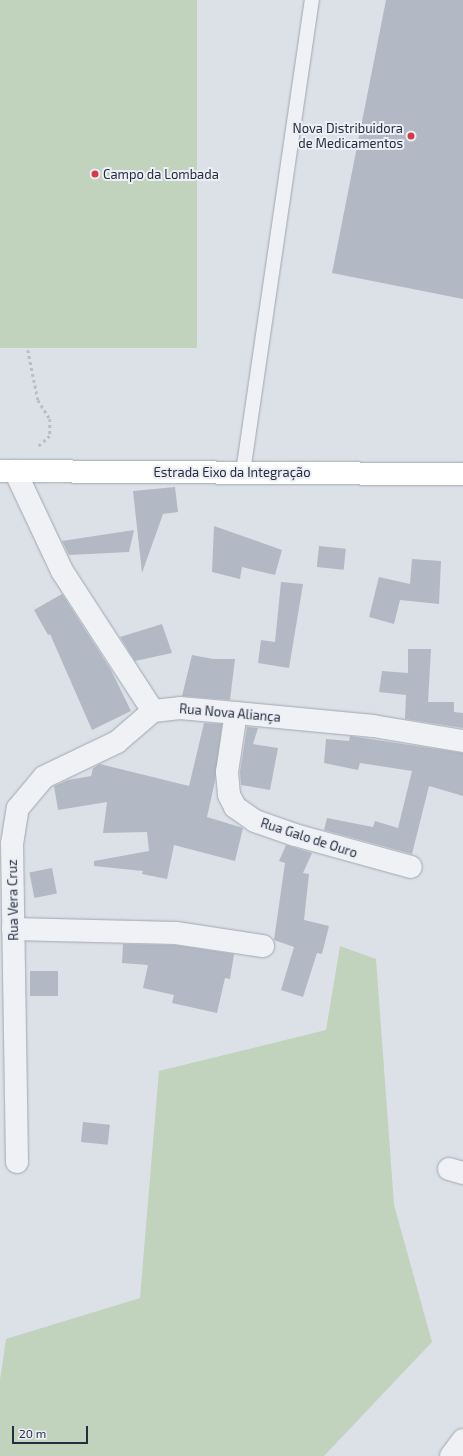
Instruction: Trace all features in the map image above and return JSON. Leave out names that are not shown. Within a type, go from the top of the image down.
[{"type":"main road","name":"Estrada Eixo da Integração","points":[[7,471],[463,474]]},
{"type":"street","points":[[7,471],[62,571],[153,711]]},
{"type":"street","name":"Rua Nova Aliança","points":[[153,711],[180,708],[373,726],[463,741]]},
{"type":"street","name":"Rua Vera Cruz","points":[[17,1162],[12,844],[18,808],[44,777],[117,742],[153,711]]},
{"type":"street","name":"Rua Galo de Ouro","points":[[236,713],[228,772],[229,795],[234,807],[255,821],[295,835],[411,867]]},
{"type":"street","points":[[13,929],[176,933],[263,946]]},
{"type":"street","points":[[451,1456],[463,1440]]},
{"type":"lane","points":[[243,472],[312,0]]},
{"type":"path","points":[[7,471],[50,436],[50,419],[38,400],[28,350]]},
{"type":"green space","name":"Campo da Lombada","points":[[0,0],[197,0],[197,348],[0,348]]},
{"type":"green space","points":[[340,946],[376,959],[394,1205],[432,1342],[324,1456],[0,1456],[0,1380],[6,1339],[140,1298],[159,1071],[326,1030]]},
{"type":"building","name":"Nova Distribuidora de Medicamentos","points":[[386,0],[463,0],[463,299],[332,273]]},
{"type":"building","points":[[175,487],[178,512],[163,514],[142,573],[133,491]]},
{"type":"building","points":[[214,526],[282,550],[275,575],[242,567],[240,579],[212,572]]},
{"type":"building","points":[[134,530],[129,552],[69,555],[62,541]]},
{"type":"building","points":[[319,546],[346,549],[344,570],[317,567]]},
{"type":"building","points":[[412,559],[441,561],[439,604],[400,600],[394,624],[369,617],[379,577],[410,584]]},
{"type":"building","points":[[281,582],[303,584],[289,668],[258,663],[261,640],[275,642]]},
{"type":"building","points":[[62,594],[111,670],[131,711],[92,730],[50,634],[48,635],[34,610]]},
{"type":"building","points":[[162,624],[172,653],[135,661],[120,637]]},
{"type":"building","points":[[408,649],[431,649],[428,702],[454,702],[454,712],[463,713],[463,728],[405,719],[406,695],[379,692],[382,671],[408,673]]},
{"type":"building","points":[[192,655],[213,659],[235,659],[230,700],[182,696]]},
{"type":"building","points":[[204,723],[222,724],[215,781],[207,817],[243,828],[235,861],[174,845],[167,879],[142,874],[143,871],[94,866],[94,861],[149,851],[147,832],[103,833],[107,802],[58,810],[54,786],[68,780],[91,776],[93,768],[100,764],[189,786]]},
{"type":"building","points":[[247,727],[258,728],[253,744],[278,748],[270,790],[241,785],[240,772]]},
{"type":"building","points":[[350,736],[463,753],[463,796],[429,786],[412,854],[324,830],[327,818],[373,827],[375,821],[398,828],[412,771],[360,763],[358,770],[324,763],[326,739],[349,741]]},
{"type":"building","points":[[286,845],[312,853],[303,873],[309,874],[304,920],[329,926],[322,954],[317,953],[303,997],[281,990],[294,947],[274,940],[285,863],[279,861]]},
{"type":"building","points":[[52,868],[57,894],[34,898],[29,872]]},
{"type":"building","points":[[123,944],[175,945],[234,954],[230,979],[225,978],[217,1013],[172,1003],[174,995],[143,988],[148,965],[122,963]]},
{"type":"building","points":[[30,971],[58,971],[58,996],[30,996]]},
{"type":"building","points":[[83,1122],[110,1125],[108,1145],[81,1142]]},
{"type":"place","name":"Nova Distribuidora de Medicamentos","points":[[411,136]]},
{"type":"place","name":"Campo da Lombada","points":[[95,174]]}]
